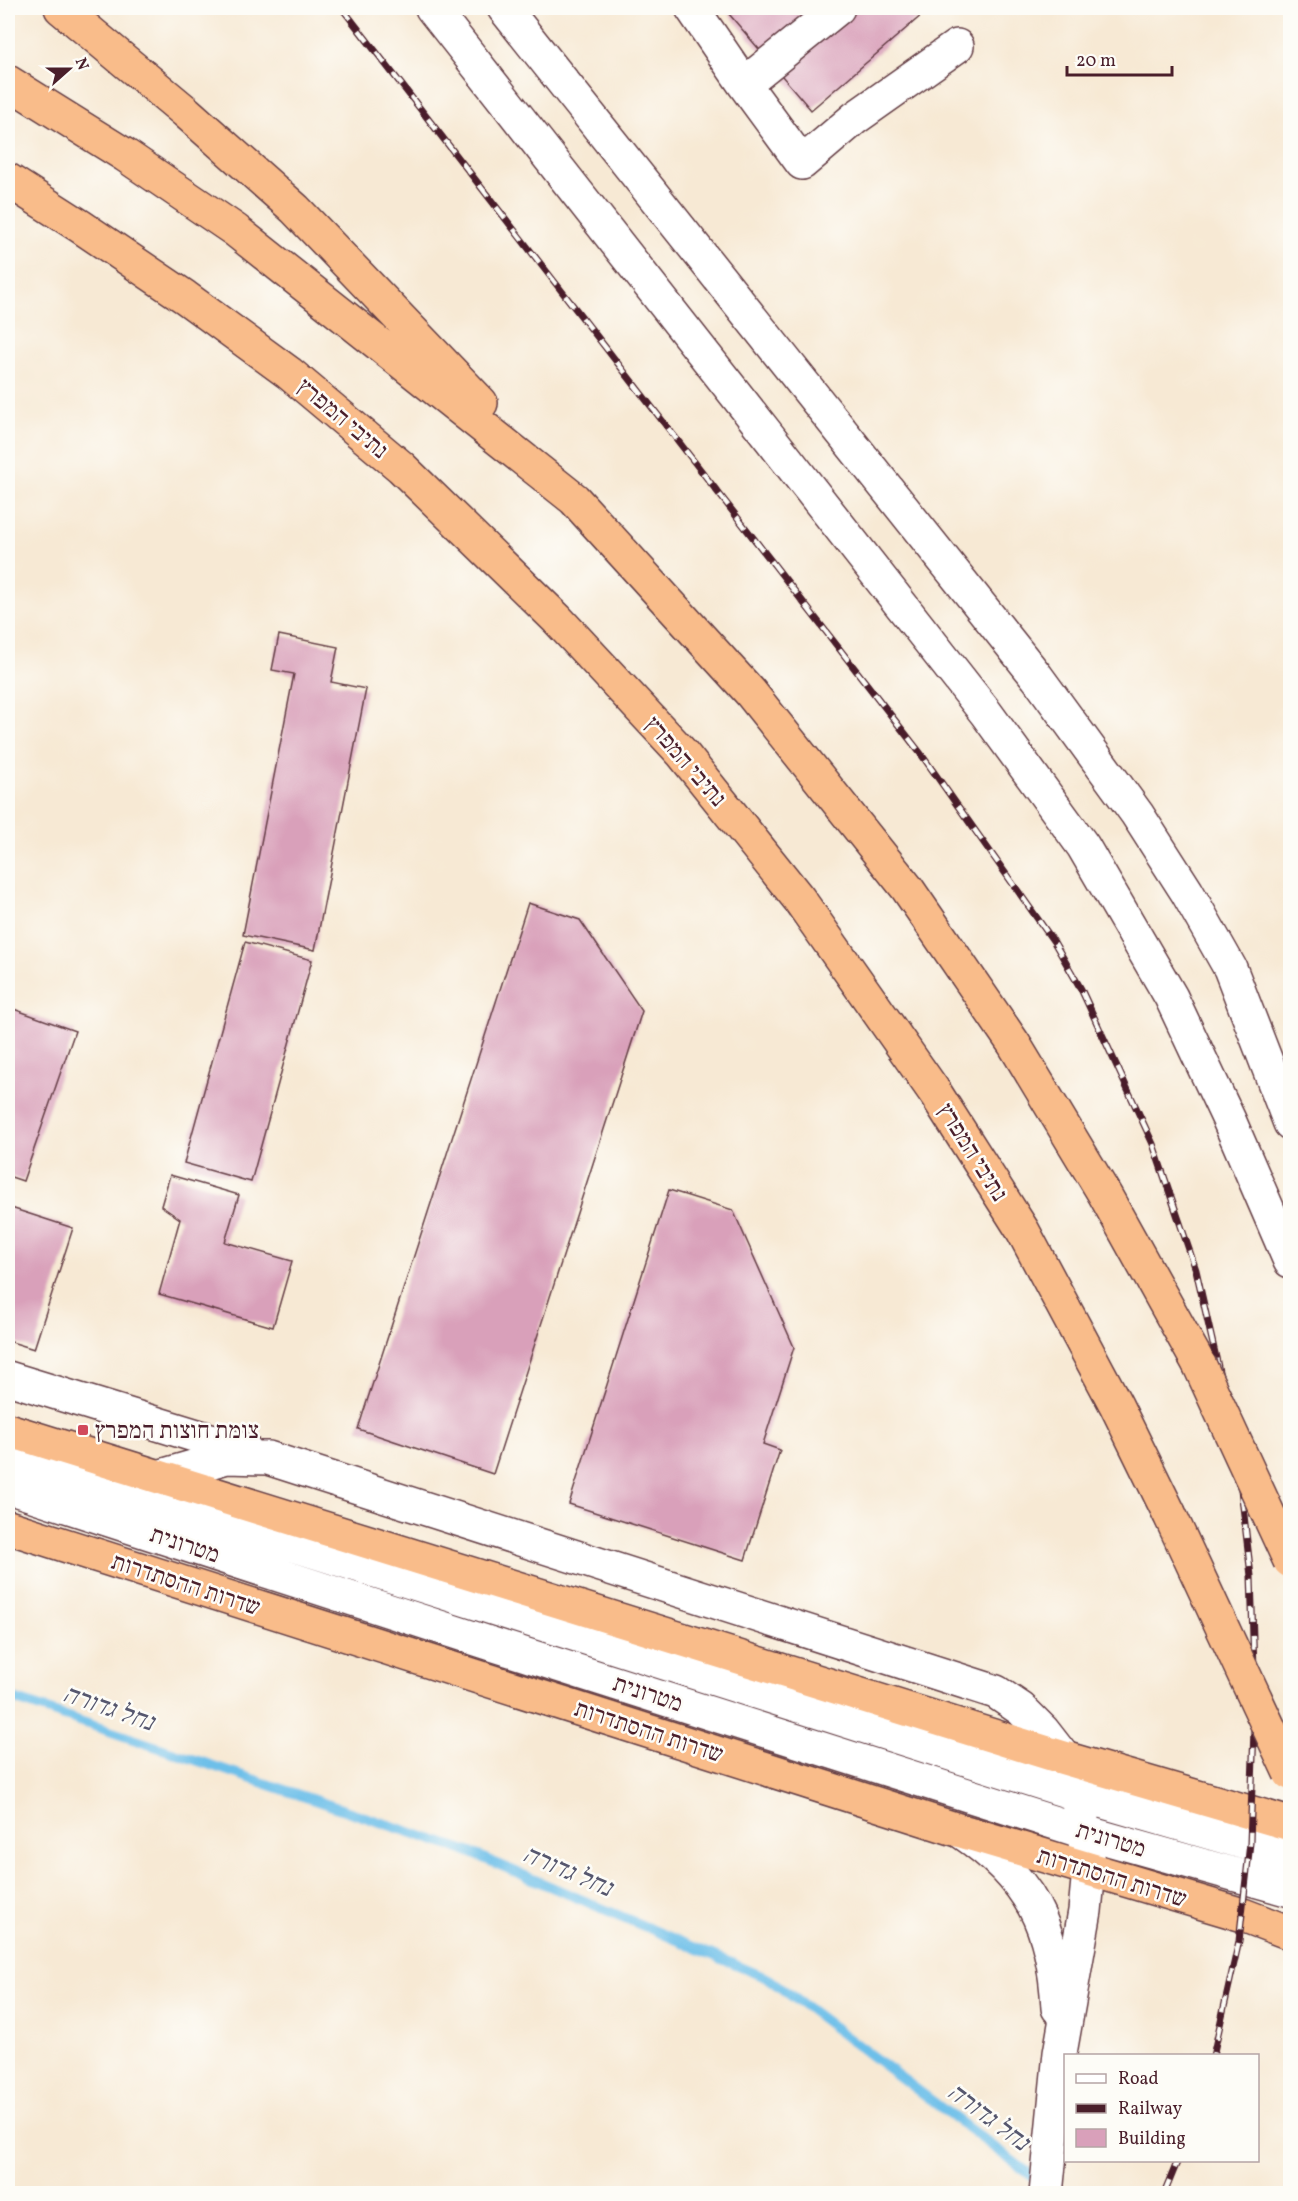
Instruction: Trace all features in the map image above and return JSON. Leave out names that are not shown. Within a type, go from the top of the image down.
[{"type":"highway","points":[[61,8],[186,112],[295,209],[574,499],[750,692],[907,888],[1014,1044],[1105,1195],[1199,1364],[1290,1561]]},
{"type":"highway","points":[[8,82],[125,155],[235,230],[574,499]]},
{"type":"highway","name":"נתיבי המפרץ","points":[[8,180],[80,225],[290,373],[392,459],[468,530],[557,619],[682,753],[799,899],[936,1094],[1023,1231],[1116,1406],[1169,1513],[1290,1773]]},
{"type":"highway","points":[[8,1430],[1064,1758],[1290,1824]]},
{"type":"highway","name":"שדרות ההסתדרות","points":[[8,1527],[958,1830],[1243,1915],[1290,1933]]},
{"type":"street","points":[[432,8],[986,713],[1083,846],[1171,997],[1229,1120],[1290,1261]]},
{"type":"street","points":[[504,8],[1037,677],[1137,814],[1187,892],[1230,968],[1290,1123]]},
{"type":"street","points":[[692,8],[802,163],[855,118],[957,46]]},
{"type":"street","points":[[744,84],[838,8]]},
{"type":"street","points":[[8,1378],[268,1458],[996,1692],[1021,1709],[1043,1731],[1064,1758],[1076,1794],[1089,1870],[1085,1911],[1060,2053],[1046,2193]]},
{"type":"street","name":"מטרונית","points":[[8,1454],[1076,1794],[1290,1856]]},
{"type":"street","points":[[161,1476],[227,1457],[268,1458]]},
{"type":"street","name":"מטרונית","points":[[8,1487],[1084,1832],[1290,1890]]},
{"type":"street","points":[[958,1830],[1005,1865],[1023,1887],[1038,1913],[1048,1943],[1057,1984],[1060,2053]]},
{"type":"building","points":[[736,8],[930,8],[811,110],[729,14]]},
{"type":"building","points":[[279,635],[338,647],[331,682],[366,689],[315,950],[243,935],[294,674],[272,670]]},
{"type":"building","points":[[528,903],[580,920],[642,1011],[493,1474],[358,1429]]},
{"type":"building","points":[[245,942],[312,960],[251,1182],[184,1163]]},
{"type":"building","points":[[8,1007],[75,1031],[23,1181],[8,1176]]},
{"type":"building","points":[[170,1175],[239,1195],[225,1242],[292,1261],[273,1327],[159,1294],[180,1219],[161,1206]]},
{"type":"building","points":[[669,1190],[733,1210],[794,1347],[763,1444],[780,1450],[745,1560],[569,1504]]},
{"type":"building","points":[[8,1207],[73,1228],[34,1349],[8,1341]]},
{"type":"waterway","name":"נחל גדורה","points":[[8,1697],[469,1852],[769,1979],[1043,2184]]},
{"type":"railway","points":[[342,8],[921,754],[1054,942],[1081,989],[1153,1144],[1196,1270],[1217,1362],[1238,1463],[1251,1576],[1255,1700],[1250,1843],[1239,1941],[1213,2054]]},
{"type":"railway","points":[[1164,2194],[1177,2162]]},
{"type":"place","name":"צומת חוצות המפרץ","points":[[83,1430]]}]
